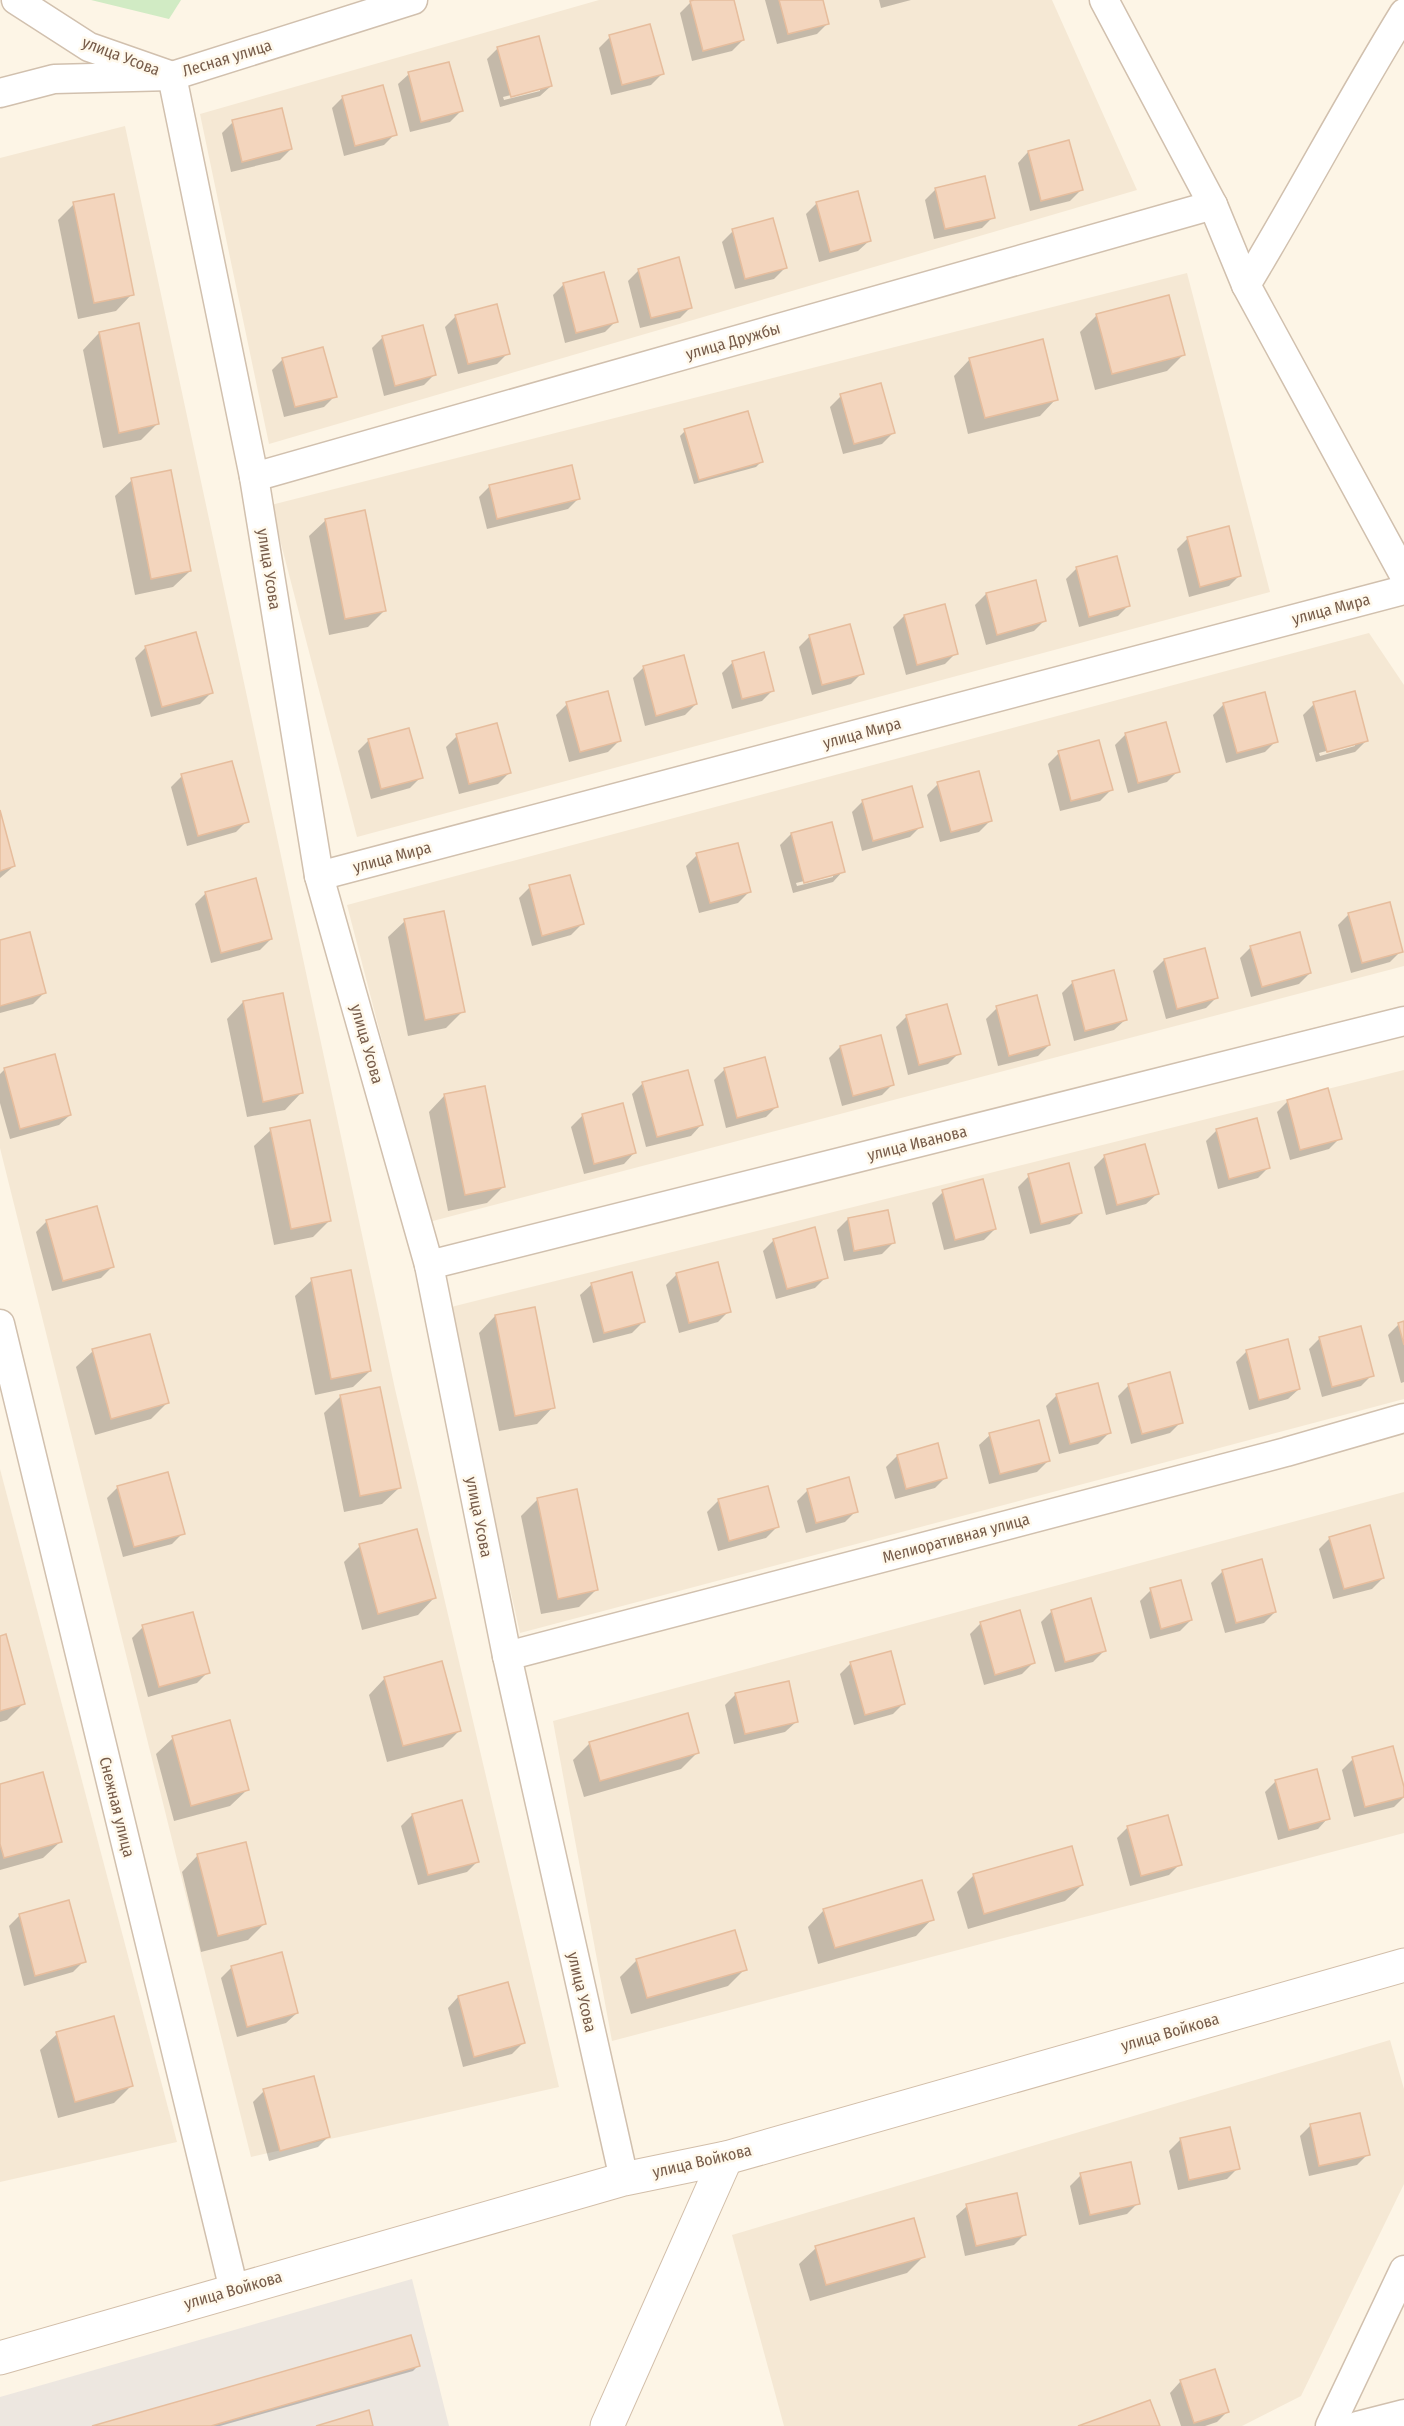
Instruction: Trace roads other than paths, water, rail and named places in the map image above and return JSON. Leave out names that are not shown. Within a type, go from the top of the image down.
[{"type":"main road","name":"улица Войкова","points":[[0,2358],[624,2179],[726,2157],[1404,1965]]},
{"type":"main road","points":[[607,2426],[726,2157]]},
{"type":"street","name":"улица Усова","points":[[16,0],[89,47],[172,76],[254,477],[319,876],[429,1265],[507,1656],[624,2179]]},
{"type":"street","name":"Лесная улица","points":[[0,93],[54,79],[172,76],[413,0]]},
{"type":"street","points":[[1104,0],[1213,205],[1246,285],[1404,575]]},
{"type":"street","points":[[1246,285],[1292,208],[1361,82],[1404,13]]},
{"type":"street","name":"улица Дружбы","points":[[254,477],[1213,205]]},
{"type":"street","name":"улица Мира","points":[[319,876],[1404,590]]},
{"type":"street","name":"улица Иванова","points":[[429,1265],[1404,1021]]},
{"type":"street","name":"Снежная улица","points":[[0,1324],[234,2290]]},
{"type":"street","name":"Мелиоративная улица","points":[[507,1656],[1286,1452],[1404,1418]]},
{"type":"street","points":[[1330,2426],[1404,2270]]},
{"type":"street","points":[[1357,2426],[1404,2414]]}]
